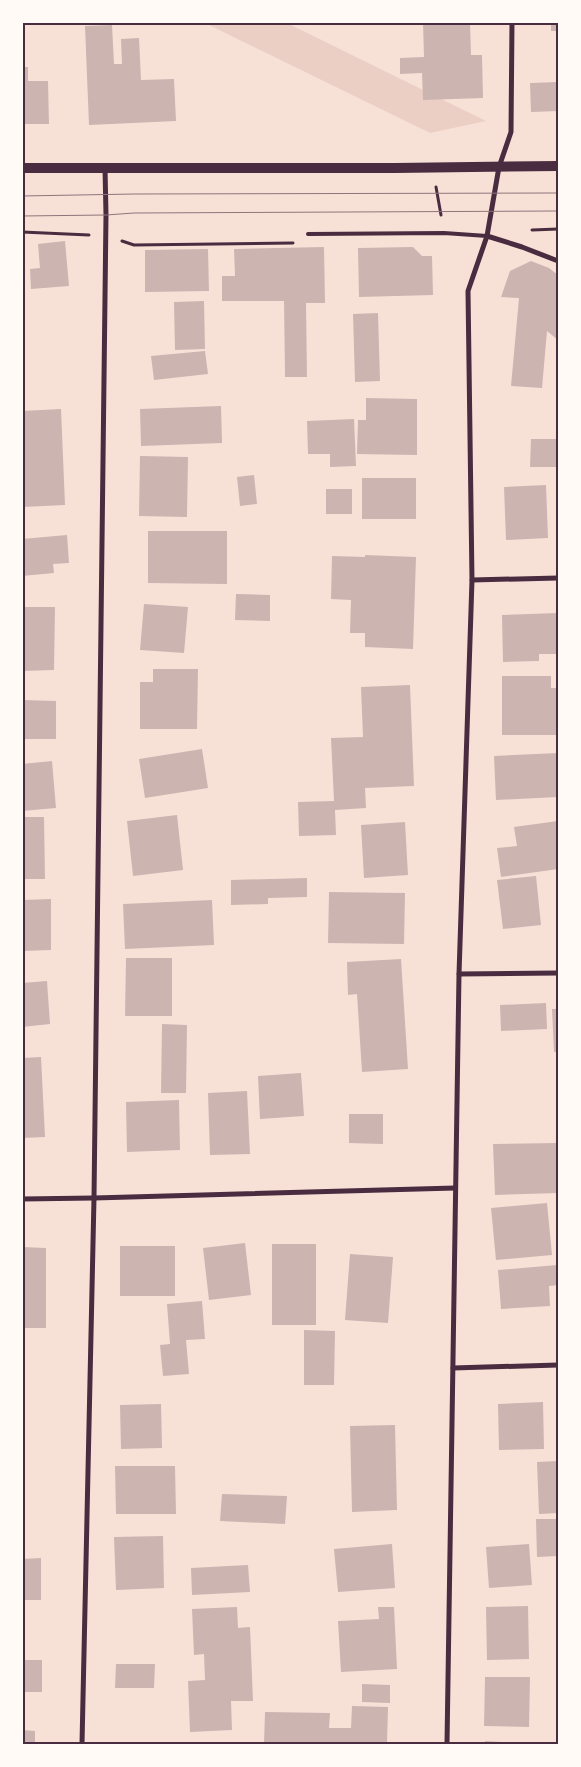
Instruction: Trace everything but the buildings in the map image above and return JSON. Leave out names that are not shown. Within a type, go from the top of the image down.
[{"type":"main road","points":[[22,168],[558,166]]},
{"type":"street","points":[[447,1744],[459,974],[472,580],[468,291],[487,236],[499,167],[511,132],[512,22]]},
{"type":"street","points":[[82,1744],[94,1198],[105,168]]},
{"type":"street","points":[[487,236],[558,261]]},
{"type":"street","points":[[472,580],[558,578]]},
{"type":"street","points":[[459,974],[558,973]]},
{"type":"street","points":[[22,1199],[455,1188]]},
{"type":"street","points":[[453,1368],[558,1365]]},
{"type":"lane","points":[[308,234],[444,233],[487,236]]},
{"type":"path","points":[[428,185],[436,185],[444,233]]},
{"type":"path","points":[[22,232],[74,233],[105,236],[134,244],[308,243],[308,234]]},
{"type":"shaded area","points":[[205,23],[287,23],[486,121],[430,133]]},
{"type":"tram line","points":[[22,196],[558,193]]},
{"type":"tram line","points":[[22,216],[134,213],[558,211]]}]
